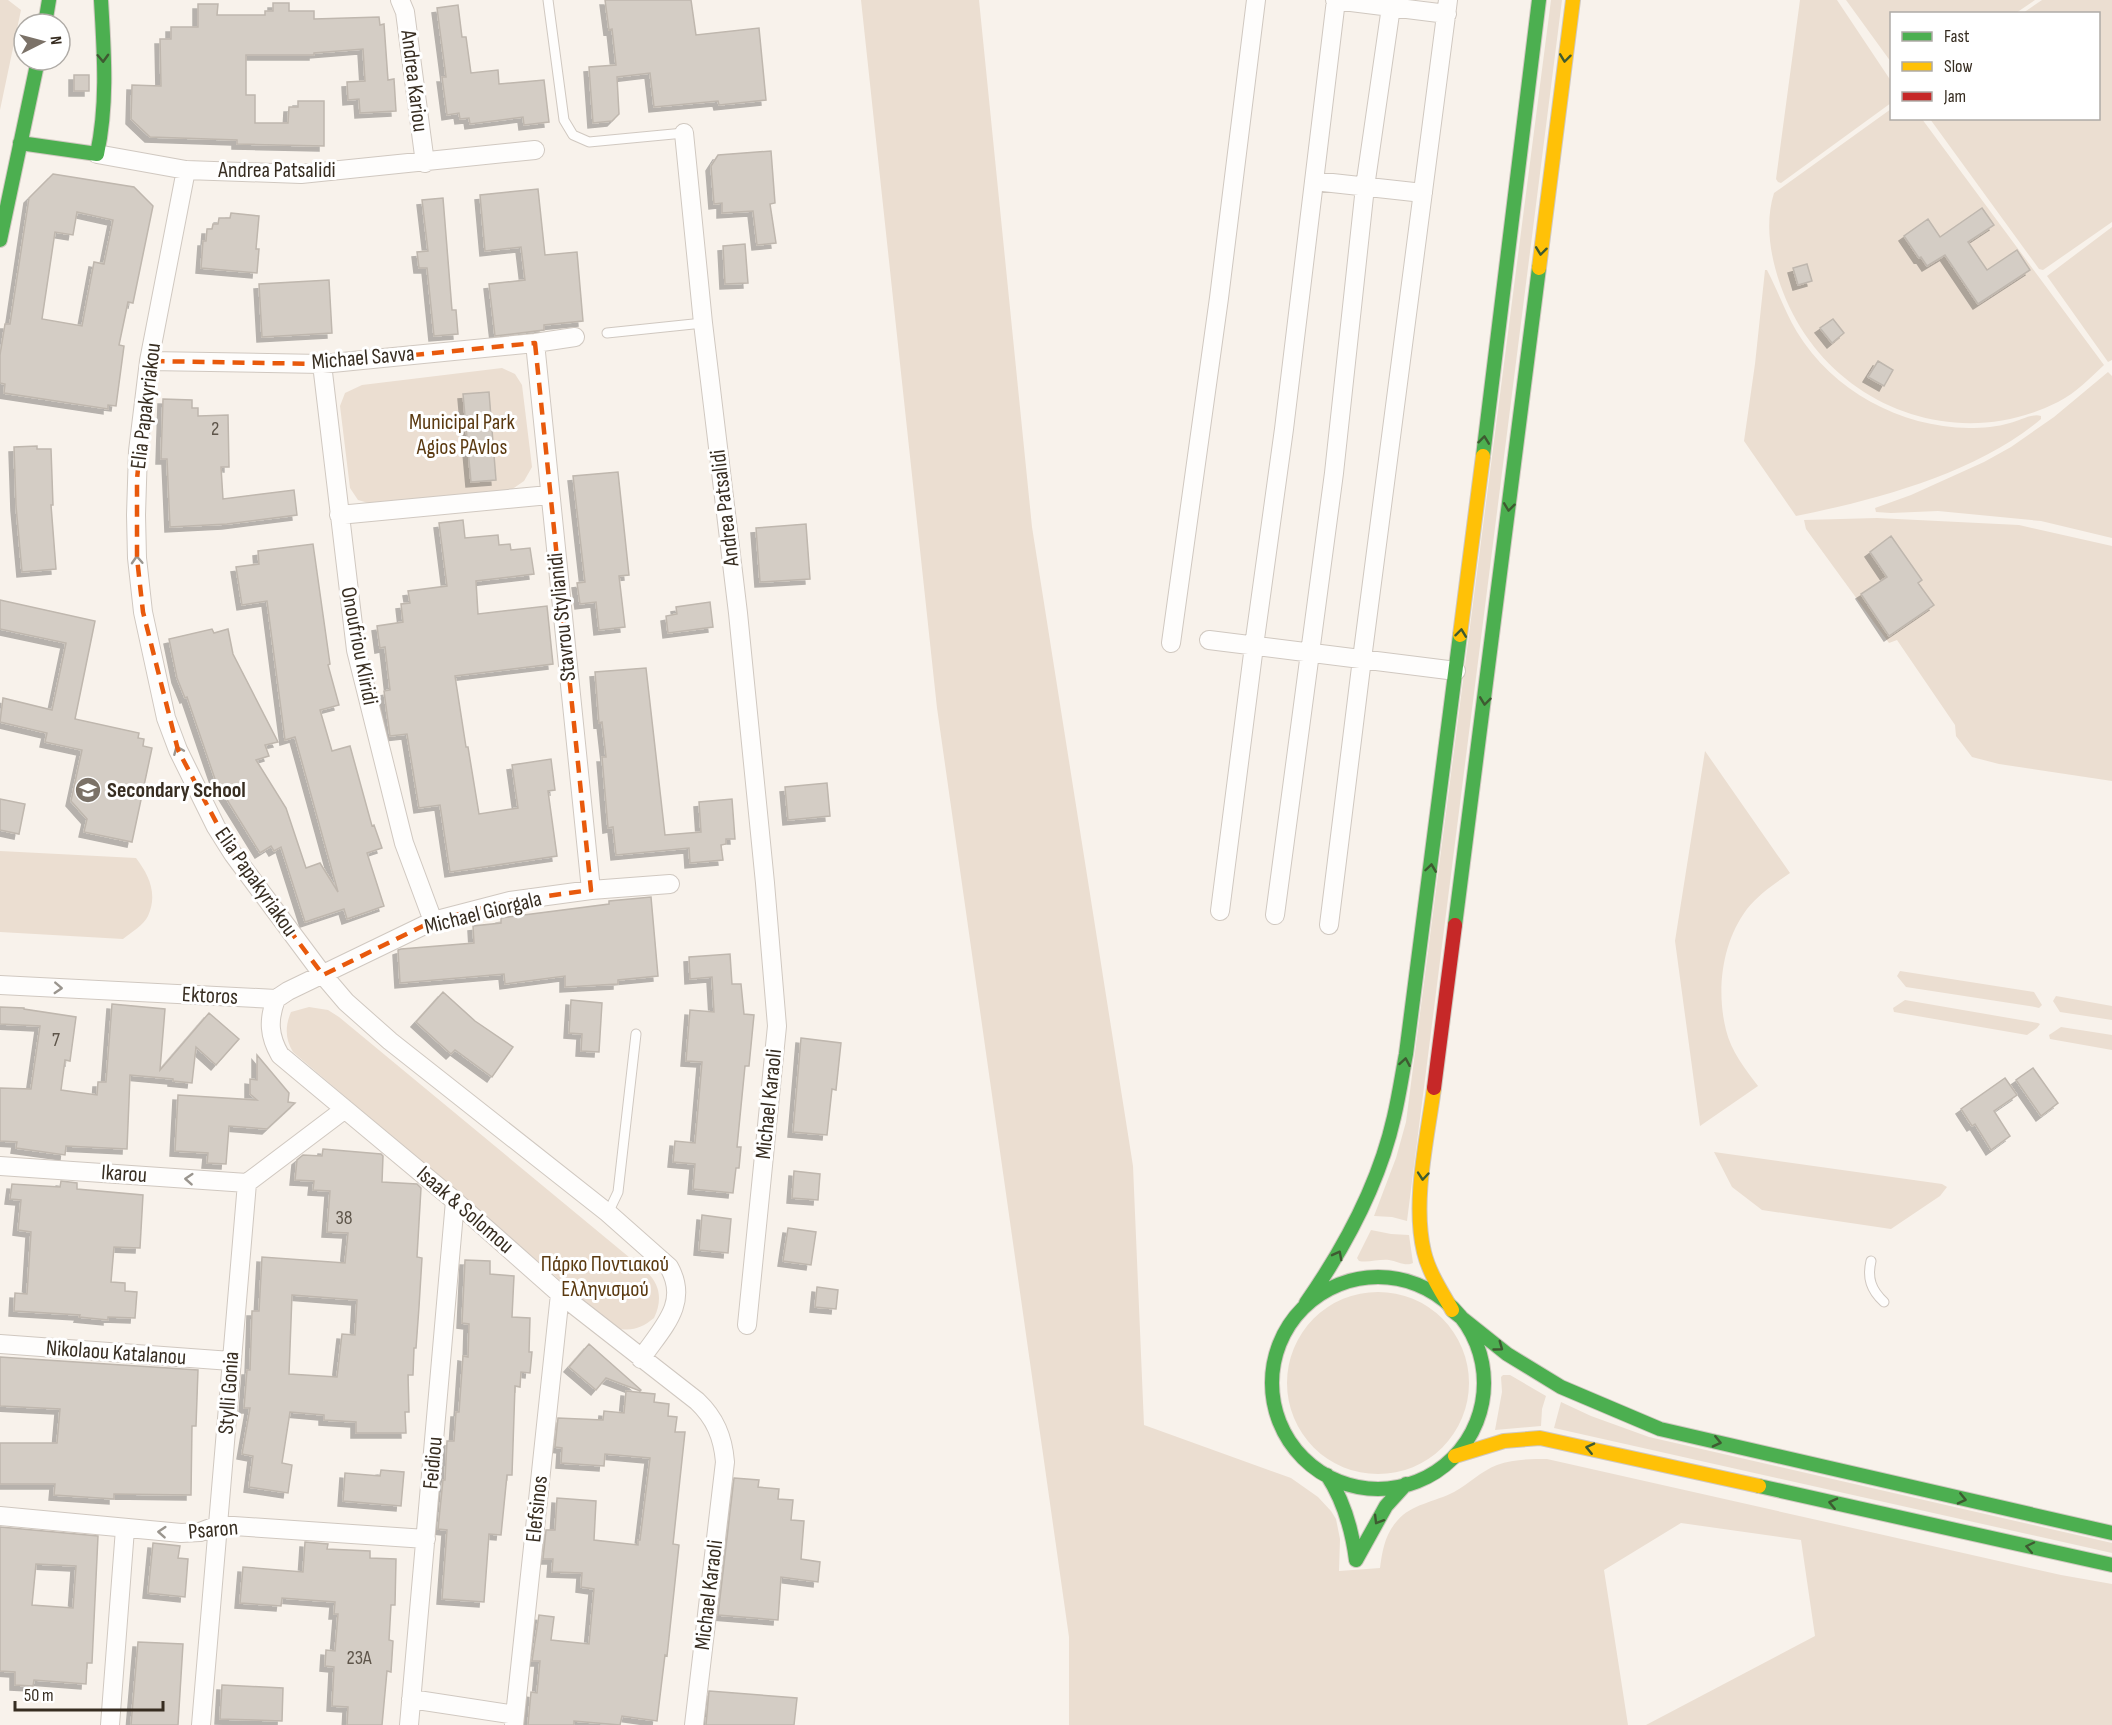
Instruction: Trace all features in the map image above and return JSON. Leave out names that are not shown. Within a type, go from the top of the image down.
[{"type":"street","points":[[97,154],[103,131],[105,105],[101,0]]},
{"type":"street","name":"Andrea Kariou","points":[[400,0],[405,12],[425,163]]},
{"type":"street","points":[[1171,643],[1218,309],[1256,0]]},
{"type":"street","points":[[1220,911],[1284,429],[1336,0],[1447,7],[1329,925]]},
{"type":"street","points":[[1539,0],[1456,671],[1406,1054],[1394,1119],[1379,1167],[1363,1206],[1329,1270],[1282,1340],[1274,1366],[1273,1391],[1278,1416],[1290,1440],[1301,1454],[1327,1475],[1347,1485],[1363,1488],[1406,1484],[1428,1477],[1442,1468],[1469,1440],[1483,1404],[1485,1388],[1480,1356],[1474,1340],[1452,1310],[1428,1263],[1419,1215],[1573,0]]},
{"type":"street","points":[[1275,915],[1334,473],[1365,187],[1392,4]]},
{"type":"street","points":[[0,240],[36,72]]},
{"type":"street","name":"Andrea Patsalidi","points":[[684,133],[738,613],[765,883]]},
{"type":"street","name":"Andrea Patsalidi","points":[[21,143],[186,170],[301,174],[534,150]]},
{"type":"street","name":"Elia Papakyriakou","points":[[186,170],[149,361],[138,452],[136,558],[143,612],[166,718],[185,766],[216,827],[251,880],[346,1002],[390,1041],[608,1213],[663,1260],[674,1277],[677,1300],[674,1311],[641,1359]]},
{"type":"street","points":[[1314,181],[1423,193]]},
{"type":"street","name":"Michael Savva","points":[[149,361],[322,364],[575,337]]},
{"type":"street","name":"Stavrou Stylianidi","points":[[535,343],[591,890]]},
{"type":"street","name":"Onoufriou Kliridi","points":[[322,364],[356,650],[404,843],[433,921]]},
{"type":"street","points":[[339,515],[549,495]]},
{"type":"street","points":[[1209,640],[1456,671]]},
{"type":"street","name":"Michael Karaoli","points":[[747,1325],[777,1026],[765,883]]},
{"type":"street","name":"Michael Giorgala","points":[[276,999],[288,991],[433,921],[510,901],[591,890],[670,884]]},
{"type":"street","name":"Ektoros","points":[[0,985],[276,999],[271,1012],[270,1028],[273,1042],[280,1055],[345,1109]]},
{"type":"street","points":[[247,1183],[345,1109]]},
{"type":"street","name":"Isaak & Solomou","points":[[345,1109],[455,1201],[560,1294],[697,1401]]},
{"type":"street","name":"Ikarou","points":[[0,1166],[247,1183]]},
{"type":"street","name":"Stylli Gonia","points":[[201,1725],[247,1183]]},
{"type":"street","name":"Feidiou","points":[[409,1725],[455,1201]]},
{"type":"street","points":[[1306,1303],[1318,1292],[1333,1284],[1353,1279],[1386,1277],[1408,1281],[1423,1288],[1507,1354],[1567,1390],[1660,1429],[2112,1533]]},
{"type":"street","name":"Elefsinos","points":[[514,1720],[560,1294]]},
{"type":"street","name":"Nikolaou Katalanou","points":[[0,1344],[231,1361]]},
{"type":"street","name":"Michael Karaoli","points":[[694,1725],[724,1462],[724,1449],[716,1425],[697,1401]]},
{"type":"street","points":[[1455,1456],[1518,1440],[1534,1438],[1558,1441],[2112,1564]]},
{"type":"street","points":[[1327,1475],[1349,1520],[1356,1560],[1386,1506],[1406,1484]]},
{"type":"street","name":"Psaron","points":[[0,1516],[181,1533],[200,1532],[219,1525],[426,1539]]},
{"type":"street","points":[[110,1725],[125,1529]]},
{"type":"street","points":[[411,1699],[514,1720]]},
{"type":"lane","points":[[548,0],[564,120],[573,135],[589,142],[684,133]]},
{"type":"lane","points":[[607,333],[704,322]]},
{"type":"lane","points":[[608,1213],[618,1192],[636,1034]]},
{"type":"lane","points":[[1871,1261],[1869,1278],[1871,1287],[1884,1302]]},
{"type":"highlighted area","points":[[535,343],[591,890],[510,901],[433,921],[323,975],[233,854],[178,750],[143,612],[137,558],[137,479],[149,361],[322,364]]},
{"type":"green space","points":[[0,0],[8,0],[21,10],[21,12],[12,12],[12,53],[0,110]]},
{"type":"green space","points":[[861,0],[979,0],[1032,527],[1133,1166],[1144,1425],[1291,1478],[1318,1497],[1336,1519],[1340,1539],[1339,1571],[1380,1568],[1387,1537],[1397,1521],[1409,1511],[1454,1492],[1497,1465],[1516,1460],[1547,1459],[2061,1575],[2112,1584],[2112,1725],[1646,1725],[1815,1636],[1801,1540],[1681,1523],[1604,1570],[1628,1725],[1069,1725],[1069,1637],[937,708]]},
{"type":"green space","points":[[1551,0],[1562,0],[1407,1221],[1374,1216],[1396,1158],[1406,1122]]},
{"type":"green space","points":[[1800,0],[1837,0],[1890,80],[1890,104],[1781,183],[1776,179]]},
{"type":"green space","points":[[1846,0],[2035,0],[2017,12],[1890,12],[1890,61]]},
{"type":"green space","points":[[2042,0],[2112,0],[2112,222],[2043,270],[2039,269],[1931,120],[2100,120],[2100,12],[2024,12]]},
{"type":"green space","points":[[1890,110],[1890,120],[1923,120],[2104,365],[2065,398],[2017,417],[1976,423],[1935,420],[1896,408],[1860,389],[1829,363],[1802,331],[1783,292],[1772,255],[1769,230],[1774,193]]},
{"type":"green space","points":[[2112,227],[2112,360],[2108,362],[2047,276]]},
{"type":"green space","points":[[1765,270],[1797,332],[1812,353],[1829,372],[1871,402],[1918,421],[1943,426],[1985,427],[2034,416],[2041,416],[2041,419],[1986,455],[1925,482],[1860,501],[1796,516],[1744,441]]},
{"type":"green space","name":"Municipal Park Agios PAvlos","points":[[502,368],[515,374],[522,385],[532,467],[524,481],[511,490],[372,504],[358,500],[350,488],[340,406],[345,393],[362,385]]},
{"type":"green space","points":[[2108,372],[2112,376],[2112,538],[2041,521],[1938,511],[1876,512],[1875,508],[1911,495],[1984,462],[2011,447],[2054,417]]},
{"type":"green space","points":[[1877,518],[2019,525],[2112,546],[2112,781],[1999,764],[1972,757],[1956,736],[1955,725],[1897,640],[1889,643],[1806,529],[1804,520]]},
{"type":"green space","points":[[1705,751],[1790,873],[1762,894],[1747,909],[1732,936],[1723,967],[1723,1015],[1728,1038],[1743,1066],[1758,1086],[1700,1126],[1675,941]]},
{"type":"green space","points":[[0,851],[136,858],[151,885],[152,900],[148,916],[140,926],[123,939],[0,932]]},
{"type":"green space","points":[[1900,971],[2034,992],[2042,1005],[2039,1008],[1906,987],[1897,976]]},
{"type":"green space","points":[[2056,996],[2112,1006],[2112,1020],[2060,1012],[2053,1001]]},
{"type":"green space","points":[[1905,1000],[2040,1024],[2027,1035],[1894,1012],[1893,1008]]},
{"type":"green space","name":"Πάρκο Ποντιακού Ελληνισμού","points":[[309,1007],[328,1010],[339,1017],[647,1272],[652,1277],[659,1294],[654,1318],[636,1328],[627,1330],[616,1328],[293,1052],[287,1037],[289,1017],[291,1012]]},
{"type":"green space","points":[[2061,1027],[2112,1035],[2112,1050],[2050,1039],[2049,1035]]},
{"type":"green space","points":[[1714,1152],[1942,1184],[1947,1187],[1940,1196],[1891,1229],[1762,1210],[1732,1187]]},
{"type":"green space","points":[[1371,1230],[1409,1235],[1413,1263],[1404,1264],[1385,1260],[1359,1261],[1357,1258]]},
{"type":"green space","points":[[1378,1292],[1413,1299],[1429,1307],[1443,1318],[1454,1332],[1462,1348],[1469,1383],[1462,1418],[1454,1434],[1443,1448],[1429,1459],[1413,1467],[1378,1474],[1343,1467],[1327,1459],[1313,1448],[1302,1434],[1294,1418],[1287,1383],[1294,1348],[1302,1332],[1313,1318],[1327,1307],[1343,1299]]},
{"type":"green space","points":[[1503,1375],[1510,1375],[1546,1396],[1542,1409],[1541,1426],[1495,1430]]},
{"type":"green space","points":[[1561,1402],[1591,1416],[1649,1437],[2112,1543],[2112,1553],[1554,1428]]},
{"type":"building","points":[[605,0],[691,0],[696,35],[759,28],[766,100],[719,105],[718,101],[654,107],[650,73],[617,77],[619,114],[612,121],[593,123],[589,67],[616,65],[612,29],[609,30]]},
{"type":"building","points":[[273,3],[289,3],[289,11],[314,11],[314,19],[379,17],[380,25],[384,24],[388,80],[394,79],[396,111],[360,113],[359,99],[348,100],[347,82],[365,81],[363,49],[314,53],[314,55],[246,55],[246,95],[255,95],[255,123],[288,123],[289,107],[298,107],[298,101],[324,101],[324,146],[237,144],[237,140],[150,137],[131,119],[132,85],[161,86],[160,39],[171,39],[171,27],[198,27],[198,4],[218,4],[217,15],[265,15],[265,11],[273,11]]},
{"type":"building","points":[[458,5],[462,37],[466,37],[471,73],[498,70],[499,84],[544,80],[549,122],[524,125],[523,117],[470,124],[469,118],[460,119],[459,113],[447,115],[442,77],[446,77],[437,8]]},
{"type":"building","points":[[74,75],[89,75],[89,91],[74,91]]},
{"type":"building","points":[[771,151],[775,203],[770,204],[776,243],[757,245],[753,211],[722,213],[722,203],[714,204],[711,166],[718,155]]},
{"type":"building","points":[[53,174],[134,187],[153,206],[133,303],[128,302],[119,345],[124,346],[116,406],[108,405],[108,409],[4,393],[5,384],[0,383],[0,355],[5,324],[10,324],[29,198]],"holes":[[[77,212],[113,220],[104,264],[94,262],[82,326],[42,319],[55,232],[73,235]]]},
{"type":"building","points":[[538,189],[545,255],[577,252],[583,321],[544,325],[544,330],[495,336],[489,284],[525,280],[521,247],[485,251],[480,195]]},
{"type":"building","points":[[443,198],[452,310],[456,310],[458,334],[434,336],[427,268],[419,268],[417,252],[428,251],[422,200]]},
{"type":"building","points":[[1982,208],[1994,225],[1968,242],[1987,270],[2017,250],[2030,270],[1978,304],[1945,255],[1927,266],[1904,236],[1928,219],[1940,237]]},
{"type":"building","points":[[231,213],[259,216],[256,249],[259,249],[257,273],[201,268],[203,241],[206,241],[207,229],[212,229],[213,224],[218,224],[219,218],[230,218]]},
{"type":"building","points":[[745,244],[748,283],[725,284],[723,246]]},
{"type":"building","points":[[1807,264],[1812,281],[1798,285],[1793,268]]},
{"type":"building","points":[[329,280],[332,333],[262,337],[259,284]]},
{"type":"building","points":[[1833,319],[1844,333],[1832,343],[1820,328]]},
{"type":"building","points":[[1878,361],[1893,370],[1884,386],[1868,377]]},
{"type":"building","points":[[489,392],[496,480],[471,482],[463,394]]},
{"type":"building","points":[[163,399],[192,400],[192,408],[198,408],[198,416],[228,415],[229,467],[221,467],[223,499],[294,490],[297,515],[227,524],[170,527],[167,459],[161,459]]},
{"type":"building","points":[[37,446],[37,449],[51,449],[53,505],[51,505],[56,569],[22,572],[14,447]]},
{"type":"building","points":[[618,472],[629,575],[619,576],[625,627],[599,630],[596,602],[580,604],[577,583],[585,582],[573,476]]},
{"type":"building","points":[[463,520],[465,538],[498,535],[499,545],[510,544],[511,550],[530,548],[534,574],[476,581],[478,614],[547,606],[553,664],[455,676],[479,814],[518,808],[512,765],[551,759],[555,790],[548,791],[557,856],[450,872],[440,805],[419,808],[407,734],[390,736],[384,691],[390,690],[385,647],[380,648],[377,626],[403,622],[401,604],[410,603],[408,591],[447,586],[439,523]]},
{"type":"building","points":[[806,524],[810,579],[760,582],[756,528]]},
{"type":"building","points":[[1891,536],[1922,580],[1918,583],[1934,605],[1889,636],[1861,594],[1887,577],[1870,552]]},
{"type":"building","points":[[313,544],[330,664],[328,665],[339,705],[320,710],[332,751],[350,746],[372,826],[374,825],[382,848],[367,853],[384,906],[347,919],[344,909],[305,922],[281,847],[274,851],[271,846],[260,853],[216,782],[187,697],[185,698],[177,678],[169,639],[212,629],[214,633],[228,629],[233,654],[278,742],[265,745],[269,756],[256,760],[286,808],[306,868],[320,863],[338,892],[295,737],[285,740],[267,601],[242,605],[236,567],[259,564],[258,551]]},
{"type":"building","points":[[0,600],[95,621],[75,719],[139,733],[138,738],[144,739],[143,746],[152,748],[132,842],[84,832],[87,819],[71,801],[82,750],[45,742],[47,733],[0,722],[3,698],[52,710],[66,643],[0,629]]},
{"type":"building","points":[[710,602],[713,627],[668,633],[666,616],[677,614],[676,607]]},
{"type":"building","points":[[646,668],[665,835],[701,832],[699,802],[732,799],[735,839],[726,839],[726,844],[721,845],[723,860],[690,863],[689,848],[616,855],[613,827],[608,828],[602,757],[606,757],[602,722],[599,723],[595,672]]},
{"type":"building","points":[[827,783],[830,816],[788,820],[785,787]]},
{"type":"building","points":[[0,799],[25,804],[19,834],[0,830]]},
{"type":"building","points":[[651,897],[658,976],[618,980],[618,984],[565,987],[565,976],[505,984],[504,974],[400,983],[398,950],[474,943],[473,926],[501,923],[501,918],[609,904],[609,901]]},
{"type":"building","points":[[730,954],[732,984],[741,984],[744,1014],[754,1015],[749,1066],[745,1066],[737,1147],[741,1147],[739,1168],[736,1168],[733,1193],[693,1189],[695,1164],[673,1162],[675,1141],[695,1143],[702,1062],[686,1061],[690,1010],[714,1012],[712,977],[690,979],[689,957]]},
{"type":"building","points":[[443,992],[475,1021],[513,1047],[492,1077],[455,1050],[451,1054],[416,1022]]},
{"type":"building","points":[[571,1000],[602,1003],[599,1052],[581,1051],[582,1034],[569,1033]]},
{"type":"building","points":[[112,1004],[165,1009],[160,1070],[209,1013],[239,1039],[216,1065],[196,1047],[192,1083],[130,1075],[127,1149],[66,1146],[65,1155],[16,1148],[17,1142],[0,1141],[0,1088],[31,1089],[40,1026],[0,1024],[0,1007],[24,1008],[76,1017],[70,1061],[65,1060],[61,1090],[97,1095],[98,1082],[106,1082]]},
{"type":"building","points":[[801,1038],[841,1043],[836,1090],[832,1089],[827,1135],[793,1132]]},
{"type":"building","points":[[257,1055],[289,1093],[288,1102],[295,1103],[267,1129],[229,1126],[226,1164],[207,1163],[208,1153],[175,1151],[178,1095],[257,1100],[250,1094],[250,1079],[257,1080]]},
{"type":"building","points":[[2033,1068],[2058,1103],[2041,1116],[2016,1080]]},
{"type":"building","points":[[2005,1078],[2017,1095],[1994,1111],[2010,1136],[1991,1150],[1975,1124],[1972,1126],[1961,1109]]},
{"type":"building","points":[[323,1149],[381,1154],[383,1156],[382,1182],[417,1184],[421,1188],[417,1257],[422,1258],[419,1307],[413,1375],[408,1375],[409,1412],[405,1412],[406,1433],[356,1433],[356,1422],[324,1420],[324,1415],[290,1412],[282,1463],[292,1465],[288,1493],[249,1487],[253,1456],[242,1454],[250,1408],[244,1408],[247,1370],[250,1370],[252,1311],[259,1311],[262,1257],[345,1263],[348,1233],[327,1232],[330,1191],[313,1190],[314,1181],[295,1180],[297,1160],[303,1155],[322,1156]],"holes":[[[292,1295],[357,1300],[355,1335],[342,1334],[337,1377],[289,1374]]]},
{"type":"building","points":[[794,1171],[820,1174],[818,1200],[792,1198]]},
{"type":"building","points":[[61,1181],[77,1183],[77,1189],[143,1195],[140,1248],[114,1247],[111,1282],[125,1283],[125,1291],[137,1292],[135,1318],[108,1317],[108,1320],[79,1317],[80,1315],[14,1311],[15,1293],[27,1294],[31,1232],[18,1230],[21,1200],[10,1199],[12,1184],[60,1187]]},
{"type":"building","points":[[702,1215],[731,1219],[728,1253],[699,1250]]},
{"type":"building","points":[[788,1228],[816,1232],[811,1265],[783,1261]]},
{"type":"building","points":[[465,1260],[490,1261],[490,1274],[514,1276],[512,1317],[530,1318],[529,1352],[532,1352],[530,1373],[521,1372],[520,1387],[515,1386],[512,1475],[507,1475],[501,1535],[489,1534],[484,1602],[442,1599],[447,1530],[438,1529],[443,1480],[445,1480],[447,1441],[454,1441],[456,1412],[459,1412],[463,1356],[468,1357],[469,1324],[462,1323]]},
{"type":"building","points":[[817,1287],[838,1290],[836,1309],[815,1307]]},
{"type":"building","points":[[589,1344],[641,1390],[606,1378],[596,1390],[569,1367]]},
{"type":"building","points":[[0,1357],[198,1370],[196,1426],[192,1426],[191,1495],[114,1494],[114,1499],[54,1495],[55,1484],[0,1484],[0,1443],[57,1443],[60,1409],[0,1406]]},
{"type":"building","points":[[626,1391],[655,1394],[654,1402],[669,1404],[668,1416],[677,1417],[675,1432],[685,1432],[673,1544],[679,1545],[667,1656],[665,1655],[657,1721],[622,1716],[620,1725],[574,1721],[574,1725],[528,1725],[531,1692],[537,1693],[540,1661],[532,1661],[539,1615],[554,1617],[551,1640],[589,1644],[594,1589],[581,1587],[582,1573],[552,1572],[553,1559],[543,1559],[546,1530],[555,1530],[557,1498],[596,1501],[594,1540],[638,1545],[650,1458],[605,1454],[604,1466],[561,1463],[562,1448],[555,1447],[558,1418],[603,1420],[604,1411],[624,1413]]},
{"type":"building","points":[[381,1470],[404,1472],[401,1506],[343,1501],[345,1473],[380,1476]]},
{"type":"building","points":[[734,1478],[759,1480],[758,1487],[779,1489],[778,1499],[793,1500],[791,1520],[804,1521],[801,1559],[820,1562],[818,1582],[781,1577],[778,1620],[718,1615]]},
{"type":"building","points":[[0,1527],[98,1536],[92,1663],[87,1663],[86,1684],[34,1680],[33,1686],[15,1685],[15,1672],[0,1671]],"holes":[[[36,1564],[76,1566],[73,1608],[32,1605]]]},
{"type":"building","points":[[305,1542],[328,1544],[327,1549],[370,1551],[370,1558],[396,1559],[395,1605],[391,1605],[389,1640],[393,1641],[391,1672],[387,1671],[382,1725],[347,1725],[348,1707],[332,1706],[334,1667],[325,1666],[326,1650],[335,1651],[338,1614],[334,1614],[335,1602],[282,1598],[281,1606],[240,1603],[243,1567],[303,1572]]},
{"type":"building","points":[[153,1543],[180,1546],[178,1558],[188,1559],[185,1597],[148,1593]]},
{"type":"building","points":[[138,1642],[183,1644],[178,1725],[131,1725]]},
{"type":"building","points":[[222,1685],[283,1688],[282,1721],[220,1719]]},
{"type":"building","points":[[709,1691],[797,1698],[794,1725],[706,1725]]},
{"type":"traffic: fast","points":[[47,12],[49,0]]},
{"type":"traffic: fast","points":[[20,143],[97,154],[104,97],[101,0]]},
{"type":"traffic: fast","points":[[1483,456],[1539,0]]},
{"type":"traffic: fast","points":[[0,240],[35,72]]},
{"type":"traffic: fast","points":[[1455,925],[1539,268]]},
{"type":"traffic: fast","points":[[1306,1303],[1334,1260],[1370,1191],[1388,1142],[1394,1117],[1406,1054],[1460,635]]},
{"type":"traffic: fast","points":[[1378,1277],[1399,1279],[1418,1285],[1437,1295],[1453,1308],[1466,1324],[1476,1343],[1482,1362],[1484,1383],[1482,1404],[1476,1423],[1466,1442],[1453,1458],[1437,1471],[1418,1481],[1399,1487],[1378,1489],[1357,1487],[1338,1481],[1319,1471],[1303,1458],[1290,1442],[1280,1423],[1274,1404],[1272,1383],[1274,1362],[1280,1343],[1290,1324],[1303,1308],[1319,1295],[1338,1285],[1357,1279],[1378,1277]]},
{"type":"traffic: fast","points":[[1453,1311],[1507,1354],[1561,1387],[1660,1429],[2112,1533]]},
{"type":"traffic: fast","points":[[1327,1475],[1346,1516],[1356,1560]]},
{"type":"traffic: fast","points":[[1356,1560],[1386,1506],[1406,1484]]},
{"type":"traffic: fast","points":[[1759,1486],[2112,1565]]},
{"type":"traffic: slow","points":[[1539,268],[1573,0]]},
{"type":"traffic: slow","points":[[1460,635],[1483,456]]},
{"type":"traffic: slow","points":[[1434,1088],[1420,1192],[1421,1233],[1429,1267],[1452,1310]]},
{"type":"traffic: slow","points":[[1455,1456],[1504,1441],[1540,1438],[1759,1486]]},
{"type":"traffic: jam","points":[[1434,1088],[1455,925]]},
{"type":"place","name":"Secondary School","points":[[88,790]]}]
